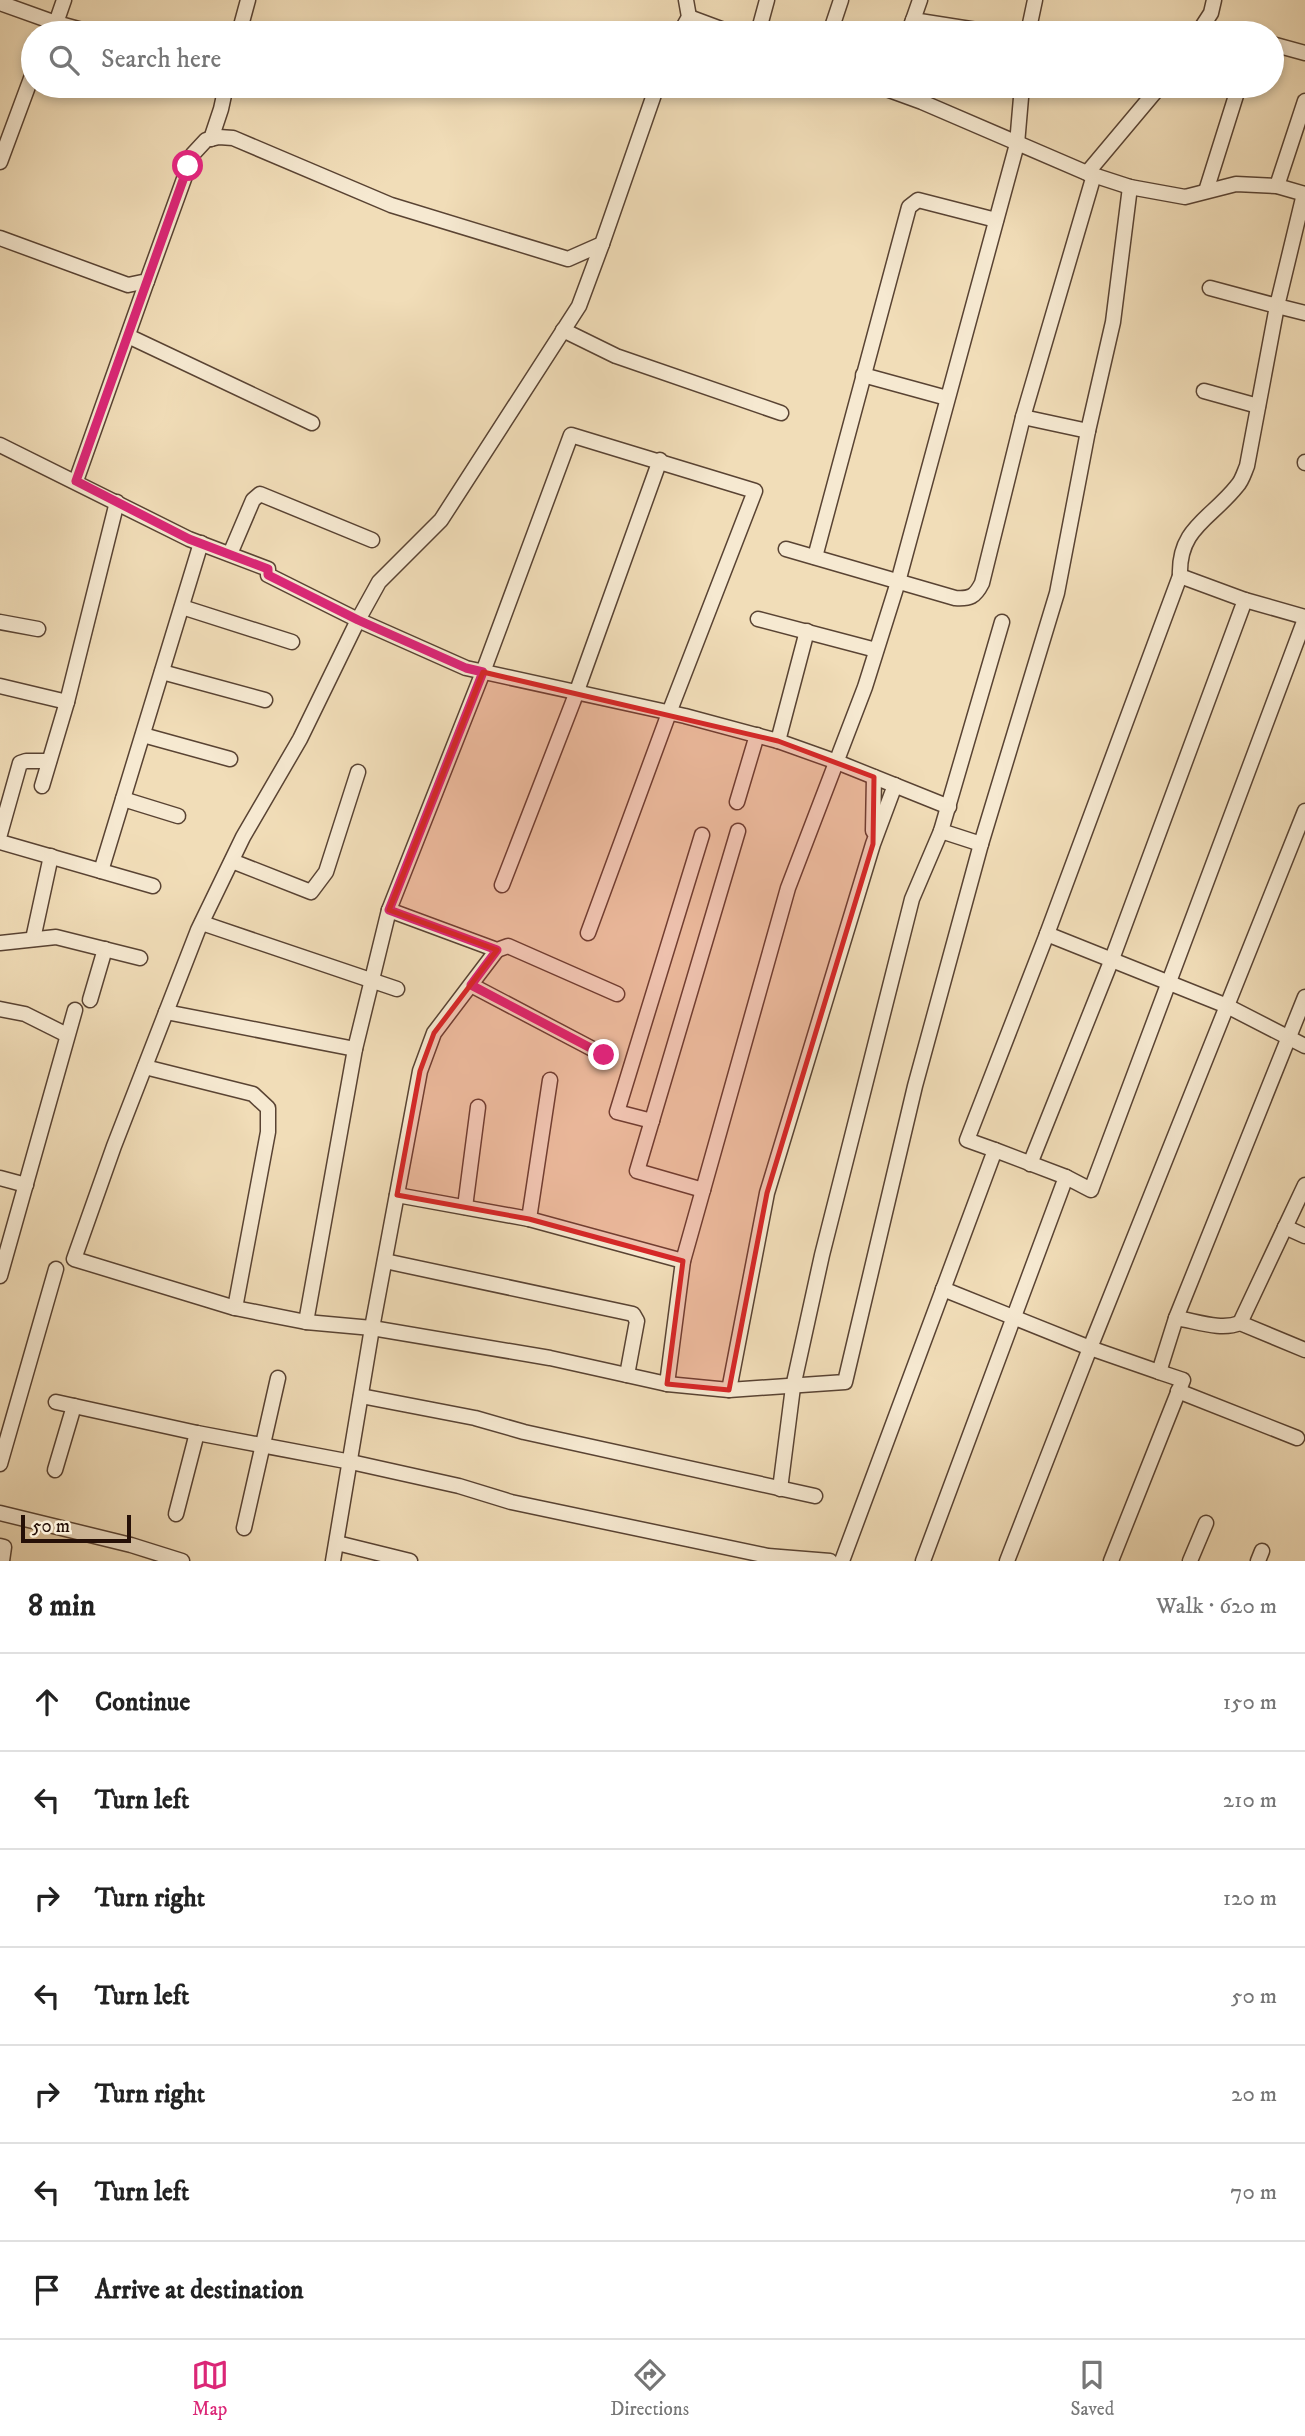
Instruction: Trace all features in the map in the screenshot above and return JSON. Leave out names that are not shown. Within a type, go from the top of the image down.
[{"type":"street","points":[[54,21],[64,0]]},
{"type":"street","points":[[242,21],[248,0]]},
{"type":"street","points":[[685,0],[689,18],[687,21]]},
{"type":"street","points":[[761,21],[767,0]]},
{"type":"street","points":[[834,21],[841,0]]},
{"type":"street","points":[[913,21],[920,0]]},
{"type":"street","points":[[1031,21],[1035,0]]},
{"type":"street","points":[[1206,21],[1214,0]]},
{"type":"street","points":[[0,3],[41,21]]},
{"type":"street","points":[[689,18],[698,21]]},
{"type":"street","points":[[1284,47],[1305,53]]},
{"type":"street","points":[[0,162],[24,98]]},
{"type":"street","points":[[211,138],[223,98]]},
{"type":"street","points":[[653,98],[579,306],[442,520],[379,582],[300,739],[232,861],[202,923],[166,1012],[74,1259],[234,1308],[306,1322],[372,1328],[550,1358],[667,1384],[729,1390],[845,1382],[915,1086],[981,844],[1057,593],[1087,431],[1113,322],[1130,187]]},
{"type":"street","points":[[912,98],[1017,144],[1130,187],[1185,197],[1236,184],[1277,186],[1305,194],[1277,306],[1247,466],[1239,485],[1186,540],[1179,557],[1180,576],[967,1140],[1066,1177],[1091,1190],[1305,618],[1180,576]]},
{"type":"street","points":[[667,1384],[683,1261],[788,888],[837,762],[898,582],[1017,144],[1021,98]]},
{"type":"street","points":[[786,549],[955,598],[968,599],[976,594],[982,583],[1023,417],[1091,174],[1151,98]]},
{"type":"street","points":[[1206,191],[1235,98]]},
{"type":"street","points":[[1277,186],[1305,101]]},
{"type":"street","points":[[76,481],[191,157],[198,146],[211,138],[238,140],[391,205],[568,259],[602,244]]},
{"type":"street","points":[[815,557],[911,204],[918,200],[996,220]]},
{"type":"street","points":[[0,238],[128,285],[147,281]]},
{"type":"street","points":[[1210,288],[1305,313]]},
{"type":"street","points":[[563,330],[615,356],[781,413]]},
{"type":"street","points":[[128,336],[312,423]]},
{"type":"street","points":[[863,375],[947,398]]},
{"type":"street","points":[[1204,391],[1258,406]]},
{"type":"street","points":[[1023,417],[1087,431]]},
{"type":"street","points":[[306,1322],[355,1049],[389,910],[483,672],[571,435],[755,491],[588,933]]},
{"type":"street","points":[[0,444],[201,543],[268,569],[268,575],[358,620],[466,668],[576,691],[778,741],[949,807]]},
{"type":"street","points":[[502,885],[660,460]]},
{"type":"street","points":[[230,554],[253,500],[260,494],[372,540]]},
{"type":"street","points":[[42,786],[67,702],[117,502]]},
{"type":"street","points":[[101,870],[201,543]]},
{"type":"street","points":[[1030,1164],[1112,958],[1245,600]]},
{"type":"street","points":[[182,607],[292,642]]},
{"type":"street","points":[[758,619],[876,650]]},
{"type":"street","points":[[0,622],[38,629]]},
{"type":"street","points":[[780,1489],[793,1387],[822,1255],[912,900],[949,807],[1002,622]]},
{"type":"street","points":[[778,741],[807,631]]},
{"type":"street","points":[[162,672],[265,701]]},
{"type":"street","points":[[0,686],[67,702]]},
{"type":"street","points":[[143,735],[230,759]]},
{"type":"street","points":[[737,802],[757,735]]},
{"type":"street","points":[[0,834],[20,763],[49,761]]},
{"type":"street","points":[[232,861],[311,892],[327,872],[358,772]]},
{"type":"street","points":[[873,844],[874,777]]},
{"type":"street","points":[[729,1390],[767,1194],[873,844],[895,785]]},
{"type":"street","points":[[123,799],[178,816]]},
{"type":"street","points":[[1007,1561],[1305,811]]},
{"type":"street","points":[[703,1190],[637,1171],[738,831]]},
{"type":"street","points":[[941,831],[981,844]]},
{"type":"street","points":[[652,1121],[617,1112],[702,835]]},
{"type":"street","points":[[0,842],[153,886]]},
{"type":"street","points":[[33,939],[51,856]]},
{"type":"street","points":[[389,910],[497,950]]},
{"type":"street","points":[[202,923],[397,989]]},
{"type":"street","points":[[1047,934],[1170,981],[1227,1006],[1305,1046]]},
{"type":"street","points":[[0,943],[56,937],[140,958]]},
{"type":"street","points":[[333,1561],[372,1328],[420,1071],[434,1033],[497,950],[508,946],[617,994]]},
{"type":"street","points":[[90,1000],[105,949]]},
{"type":"street","points":[[471,985],[604,1055]]},
{"type":"street","points":[[1159,1372],[1176,1318],[1305,997]]},
{"type":"street","points":[[0,1009],[25,1014],[67,1035]]},
{"type":"street","points":[[0,1276],[75,1010]]},
{"type":"street","points":[[166,1012],[355,1049]]},
{"type":"street","points":[[145,1067],[253,1094],[268,1108],[268,1132],[234,1308]]},
{"type":"street","points":[[529,1219],[550,1080]]},
{"type":"street","points":[[465,1207],[478,1107]]},
{"type":"street","points":[[842,1561],[995,1150]]},
{"type":"street","points":[[923,1561],[1066,1177]]},
{"type":"street","points":[[0,1178],[26,1185]]},
{"type":"street","points":[[1240,1323],[1305,1185]]},
{"type":"street","points":[[397,1195],[529,1219],[683,1261]]},
{"type":"street","points":[[1285,1227],[1305,1236]]},
{"type":"street","points":[[385,1261],[633,1314],[637,1321],[626,1375]]},
{"type":"street","points":[[0,1464],[56,1269]]},
{"type":"street","points":[[943,1289],[1090,1348],[1183,1380],[1111,1561]]},
{"type":"street","points":[[1176,1318],[1221,1326],[1240,1323],[1305,1350]]},
{"type":"street","points":[[244,1528],[278,1378]]},
{"type":"street","points":[[1178,1391],[1297,1438]]},
{"type":"street","points":[[361,1396],[475,1418],[524,1432],[815,1496]]},
{"type":"street","points":[[56,1402],[197,1433],[351,1462],[459,1486],[511,1502],[714,1545],[768,1556],[830,1561]]},
{"type":"street","points":[[55,1470],[74,1406]]},
{"type":"street","points":[[176,1514],[197,1433]]},
{"type":"street","points":[[0,1513],[131,1545],[182,1561]]},
{"type":"street","points":[[1190,1561],[1206,1523]]},
{"type":"street","points":[[337,1543],[410,1561]]},
{"type":"street","points":[[0,1546],[4,1547],[2,1561]]},
{"type":"highlighted area","points":[[483,672],[778,741],[874,777],[873,844],[767,1193],[729,1390],[667,1384],[683,1261],[529,1219],[397,1195],[420,1071],[434,1033],[497,950],[389,910]]},
{"type":"route","points":[[188,166],[76,481],[189,539],[268,569],[268,575],[358,620],[466,668],[483,672],[389,910],[497,950],[471,985],[604,1055]]}]
